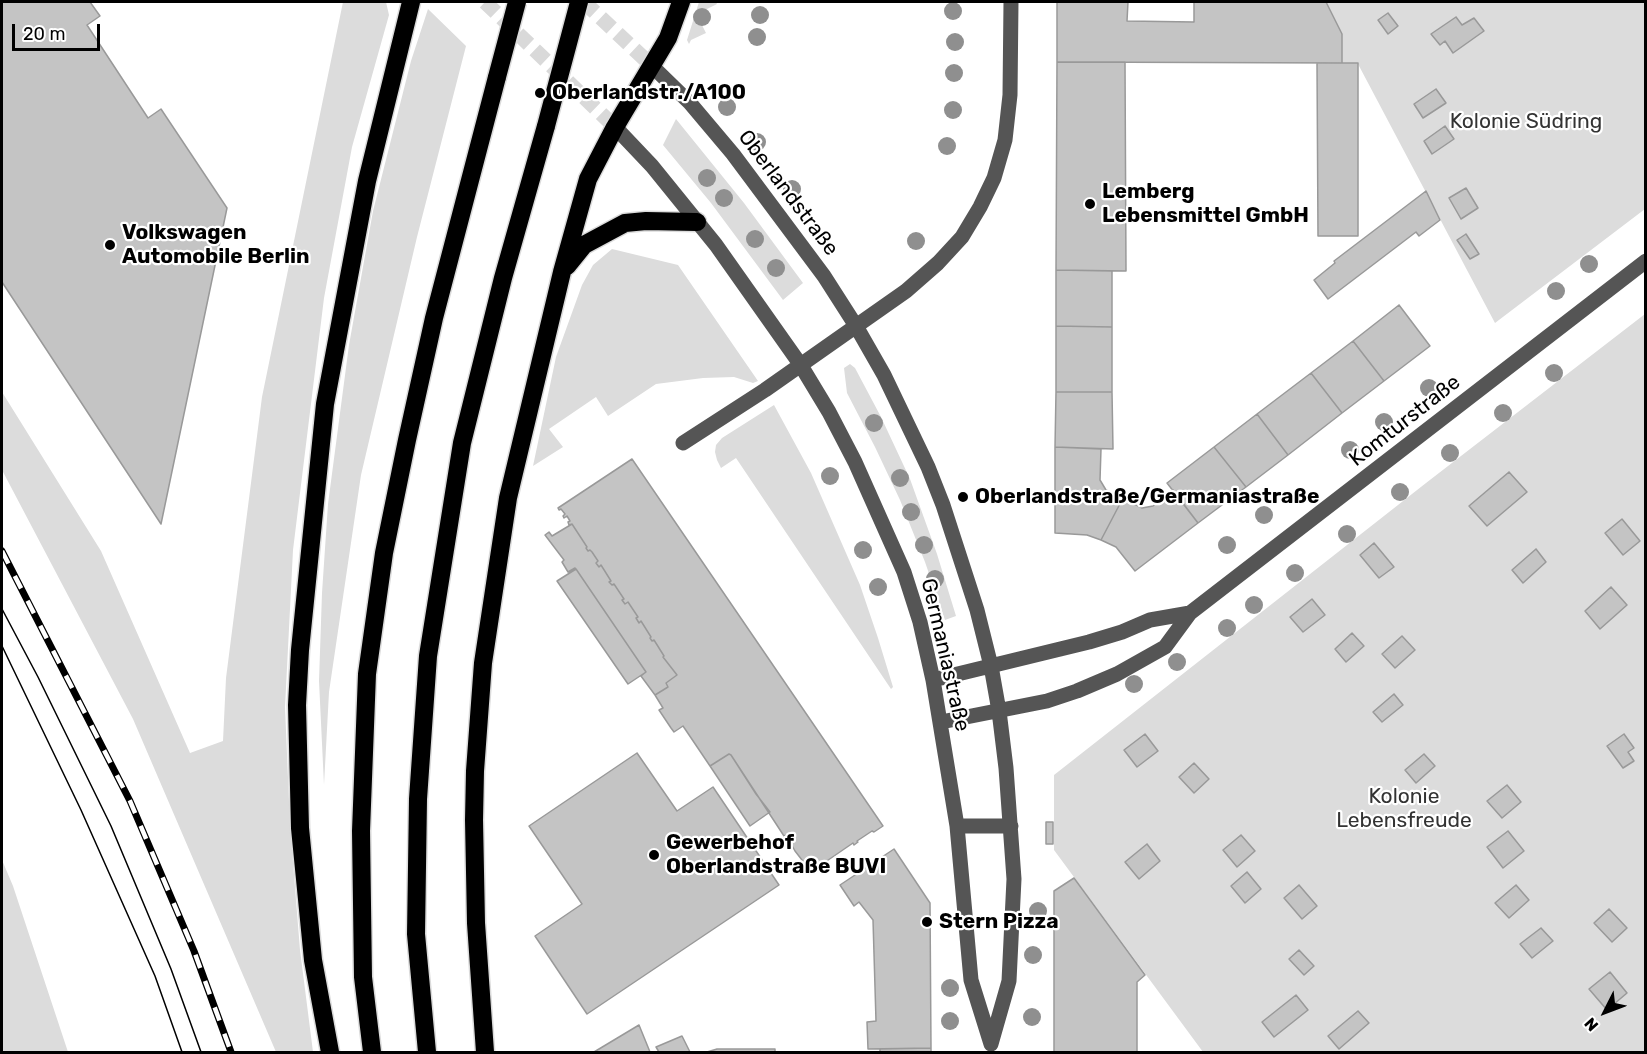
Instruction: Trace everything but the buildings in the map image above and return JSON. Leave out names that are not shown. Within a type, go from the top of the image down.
[{"type":"highway","points":[[330,1053],[313,960],[300,828],[297,705],[300,650],[325,404],[367,181],[411,2]]},
{"type":"highway","points":[[372,1053],[363,977],[361,831],[367,674],[384,553],[434,318],[517,2]]},
{"type":"highway","points":[[428,1053],[416,934],[418,799],[428,656],[462,443],[503,278],[579,2]]},
{"type":"highway","points":[[485,1053],[476,923],[474,820],[478,720],[483,663],[508,498],[562,272],[588,179],[615,127],[672,30],[681,2]]},
{"type":"highway","points":[[562,272],[584,244],[625,224],[646,221],[698,222]]},
{"type":"street","points":[[683,443],[765,390],[906,291],[938,263],[962,237],[989,188],[1005,140],[1010,95],[1011,2]]},
{"type":"street","name":"Oberlandstraße","points":[[652,66],[690,103],[733,154],[820,270],[856,326]]},
{"type":"street","points":[[615,127],[652,166],[698,222],[800,364]]},
{"type":"street","name":"Komturstraße","points":[[941,722],[1047,701],[1077,692],[1141,662],[1165,647],[1190,613],[1646,261]]},
{"type":"street","name":"Germaniastraße","points":[[856,326],[910,429],[935,486],[965,572],[991,666],[999,711],[1014,879],[1009,981],[991,1048]]},
{"type":"street","name":"Germaniastraße","points":[[800,364],[829,412],[879,514],[904,572],[920,622],[941,722],[957,826],[971,980],[991,1048]]},
{"type":"street","name":"Komturstraße","points":[[933,680],[1089,642],[1150,621],[1190,613]]},
{"type":"street","points":[[957,826],[1011,826]]},
{"type":"green space","points":[[343,2],[386,2],[389,15],[352,147],[324,298],[293,550],[285,707],[290,825],[300,950],[313,1052],[276,1052],[133,719],[2,470],[2,392],[101,551],[190,753],[223,741],[226,678],[262,397]]},
{"type":"green space","points":[[699,2],[716,2],[717,4],[707,9],[711,19],[701,23],[706,33],[691,40],[689,44],[687,40]]},
{"type":"green space","name":"Kolonie Südring","points":[[1326,2],[1645,2],[1645,209],[1495,323],[1358,64],[1342,63],[1342,34]]},
{"type":"green space","points":[[428,9],[466,46],[417,237],[361,475],[329,692],[324,785],[319,681],[322,593],[328,504],[349,345],[373,211],[411,61]]},
{"type":"green space","points":[[676,119],[744,203],[803,283],[783,300],[711,203],[663,145]]},
{"type":"green space","points":[[612,249],[678,265],[758,381],[753,383],[734,377],[656,384],[608,416],[596,397],[549,429],[563,447],[533,466],[556,357],[582,285],[593,265]]},
{"type":"green space","name":"Kolonie Lebensfreude","points":[[1645,314],[1645,1052],[1203,1052],[1054,850],[1054,775]]},
{"type":"green space","points":[[850,364],[855,368],[881,417],[910,479],[956,616],[945,620],[900,500],[847,393],[844,368]]},
{"type":"green space","points":[[774,405],[811,473],[860,585],[893,687],[891,689],[736,458],[721,468],[717,460],[716,445],[722,438]]},
{"type":"green space","points":[[2,860],[13,886],[68,1052],[2,1052]]},
{"type":"tunnel","points":[[485,2],[615,127]]},
{"type":"tunnel","points":[[584,2],[652,66]]},
{"type":"tram line","points":[[2,609],[111,826],[171,969],[201,1052]]},
{"type":"tram line","points":[[2,646],[81,810],[155,976],[182,1052]]},
{"type":"railway","points":[[2,551],[130,801],[194,951],[231,1052]]},
{"type":"place","name":"Oberlandstr./A100","points":[[540,93]]},
{"type":"place","name":"Lemberg Lebensmittel GmbH","points":[[1090,204]]},
{"type":"place","name":"Volkswagen Automobile Berlin","points":[[110,245]]},
{"type":"place","name":"Oberlandstraße/Germaniastraße","points":[[963,497]]},
{"type":"place","name":"Gewerbehof Oberlandstraße BUVI","points":[[654,855]]},
{"type":"place","name":"Stern Pizza","points":[[927,922]]}]
